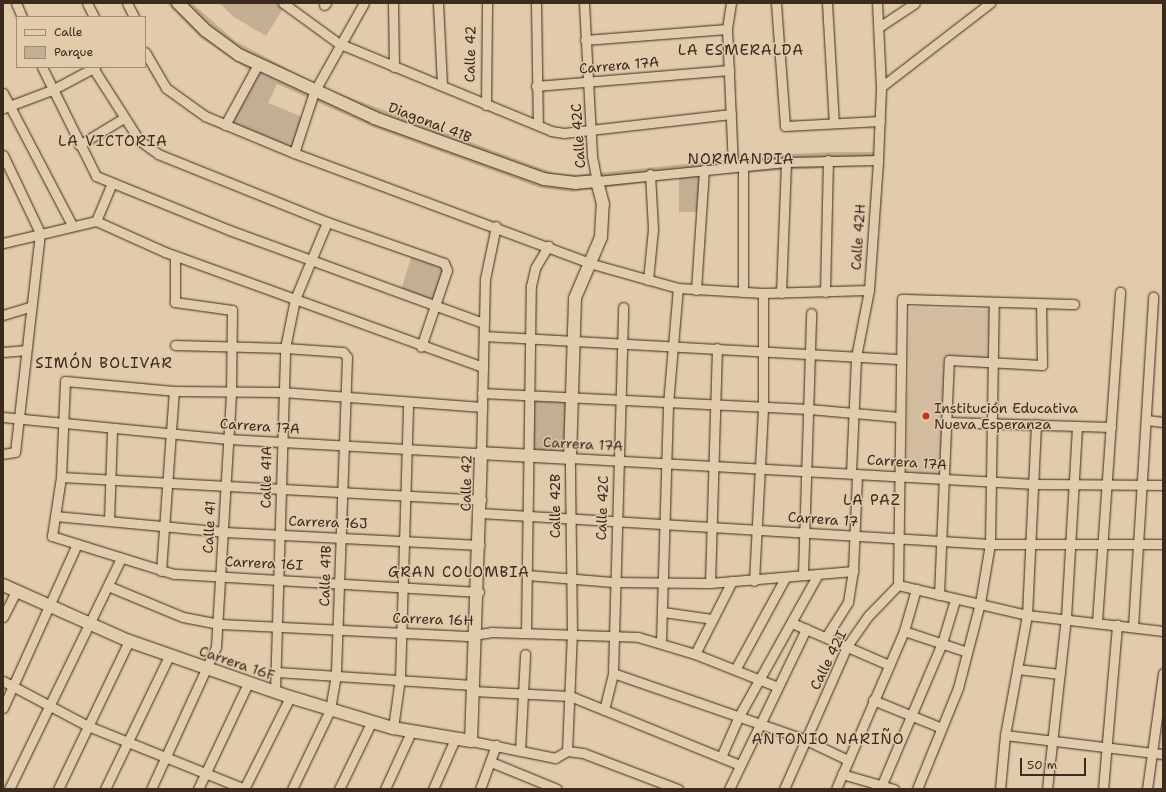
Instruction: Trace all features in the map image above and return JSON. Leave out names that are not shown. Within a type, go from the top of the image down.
[{"type":"street","points":[[16,3],[22,16]]},
{"type":"street","points":[[87,3],[94,16]]},
{"type":"street","points":[[127,3],[134,16]]},
{"type":"street","points":[[178,3],[205,30],[257,66],[225,125]]},
{"type":"street","points":[[294,153],[314,92],[338,43],[364,3]]},
{"type":"street","points":[[393,3],[394,67]]},
{"type":"street","points":[[438,3],[442,85]]},
{"type":"street","name":"Calle 42","points":[[486,105],[487,3]]},
{"type":"street","points":[[536,3],[536,86],[538,125]]},
{"type":"street","name":"Calle 42C","points":[[584,3],[585,40],[590,84],[590,130],[603,222],[598,247],[589,263]]},
{"type":"street","points":[[731,3],[728,29],[733,166]]},
{"type":"street","points":[[776,3],[786,126],[880,121]]},
{"type":"street","points":[[826,3],[834,123]]},
{"type":"street","name":"Calle 42H","points":[[826,637],[848,602],[853,571],[853,413],[856,357],[869,290],[880,121],[881,87],[877,3]]},
{"type":"street","points":[[879,27],[915,3]]},
{"type":"street","points":[[881,87],[990,3]]},
{"type":"street","points":[[285,4],[338,43],[394,67],[442,85],[486,105],[538,125],[564,133],[731,114]]},
{"type":"street","points":[[585,40],[728,29]]},
{"type":"street","points":[[146,57],[156,77],[179,101],[225,125],[294,153],[496,226],[589,263],[678,288],[696,290],[764,293],[869,290]]},
{"type":"street","name":"Diagonal 41B","points":[[257,66],[314,92],[544,179],[576,183],[597,181]]},
{"type":"street","points":[[42,68],[90,171],[112,183],[483,323]]},
{"type":"street","points":[[6,108],[52,90],[92,68]]},
{"type":"street","points":[[95,68],[124,118],[139,140],[158,154],[327,222],[447,266],[436,306],[421,347]]},
{"type":"street","name":"Carrera 17A","points":[[536,86],[590,84],[729,70]]},
{"type":"street","points":[[3,92],[6,108],[72,225]]},
{"type":"street","points":[[79,145],[124,118]]},
{"type":"street","points":[[3,155],[40,233],[24,350],[15,452],[5,454]]},
{"type":"street","points":[[597,181],[743,165],[828,160],[878,160]]},
{"type":"street","points":[[825,292],[828,160]]},
{"type":"street","points":[[781,293],[786,162]]},
{"type":"street","points":[[742,292],[743,165]]},
{"type":"street","points":[[696,290],[704,169]]},
{"type":"street","points":[[648,280],[653,229],[650,174]]},
{"type":"street","points":[[96,221],[112,183]]},
{"type":"street","points":[[3,243],[72,225],[96,221],[175,256],[295,299],[421,347],[483,367]]},
{"type":"street","name":"Calle 41A","points":[[275,692],[282,392],[285,348],[295,299],[327,222]]},
{"type":"street","name":"Calle 42","points":[[471,741],[479,592],[484,279],[496,226]]},
{"type":"street","points":[[526,633],[532,277],[548,246]]},
{"type":"street","name":"Calle 41","points":[[151,789],[208,669],[220,624],[225,532],[231,393],[232,310],[175,302],[175,256]]},
{"type":"street","name":"Calle 42B","points":[[567,751],[572,634],[570,458],[573,341],[575,298],[589,263]]},
{"type":"street","points":[[662,642],[670,345],[678,288]]},
{"type":"street","points":[[1097,622],[1120,292]]},
{"type":"street","points":[[754,581],[763,407],[764,293]]},
{"type":"street","points":[[1133,627],[1141,484],[1147,420],[1153,296]]},
{"type":"street","points":[[1074,304],[902,299],[897,478],[898,585],[955,600],[980,603],[1027,615],[1066,618],[1163,631]]},
{"type":"street","points":[[917,789],[958,688],[980,603],[990,544],[991,362],[994,302]]},
{"type":"street","points":[[939,595],[944,540],[949,360],[1042,365],[1041,304]]},
{"type":"street","name":"Calle 42C","points":[[604,710],[613,673],[613,582],[618,522],[619,401],[623,307]]},
{"type":"street","points":[[3,315],[30,308]]},
{"type":"street","points":[[803,574],[808,472],[811,313]]},
{"type":"street","points":[[484,336],[670,345],[901,359]]},
{"type":"street","points":[[175,345],[231,348],[285,348]]},
{"type":"street","name":"Calle 41B","points":[[285,348],[346,354],[336,675],[330,710],[292,789]]},
{"type":"street","points":[[710,583],[711,467],[717,348]]},
{"type":"street","points":[[3,352],[24,350]]},
{"type":"street","points":[[55,516],[60,477],[63,382],[174,391],[231,393],[282,392],[345,398],[482,407]]},
{"type":"street","points":[[161,571],[170,481],[174,391]]},
{"type":"street","points":[[482,392],[571,399],[809,409],[899,417]]},
{"type":"street","points":[[393,728],[400,678],[408,402]]},
{"type":"street","name":"Carrera 17A","points":[[3,417],[112,430],[343,446],[760,470],[854,473],[897,478],[1034,484],[1163,485]]},
{"type":"street","points":[[1147,420],[1163,422]]},
{"type":"street","points":[[948,422],[1111,427]]},
{"type":"street","points":[[1000,789],[1005,735],[1027,615],[1033,544],[1036,424]]},
{"type":"street","points":[[1047,789],[1066,618],[1077,426]]},
{"type":"street","points":[[109,521],[112,430]]},
{"type":"street","points":[[60,477],[226,484],[342,494],[481,500]]},
{"type":"street","name":"Carrera 17","points":[[480,514],[528,515],[664,525],[804,531],[990,544],[1103,546],[1163,544]]},
{"type":"street","name":"Carrera 16J","points":[[55,516],[225,532],[340,536],[480,545]]},
{"type":"street","name":"Carrera 16I","points":[[55,516],[52,536],[161,571],[403,585],[479,592]]},
{"type":"street","points":[[3,708],[14,688],[77,544]]},
{"type":"street","points":[[9,789],[121,558]]},
{"type":"street","points":[[527,575],[613,582],[710,583],[754,581],[785,578],[803,574],[853,571]]},
{"type":"street","points":[[721,757],[739,716],[818,574]]},
{"type":"street","points":[[736,668],[785,578]]},
{"type":"street","points":[[695,654],[732,582]]},
{"type":"street","name":"Carrera 16F","points":[[3,585],[129,641],[248,683],[372,723],[411,732],[471,741]]},
{"type":"street","name":"Calle 42I","points":[[784,789],[847,646],[869,616],[898,585]]},
{"type":"street","name":"Carrera 16H","points":[[108,586],[183,617],[220,624],[277,625],[338,630],[476,635],[526,633],[614,635],[662,642],[736,668],[778,687]]},
{"type":"street","points":[[836,789],[904,630],[916,589]]},
{"type":"street","points":[[3,617],[16,591]]},
{"type":"street","points":[[880,787],[942,643],[955,600]]},
{"type":"street","points":[[663,612],[712,619]]},
{"type":"street","points":[[792,623],[889,665]]},
{"type":"street","points":[[1104,789],[1117,625]]},
{"type":"street","points":[[729,789],[806,629]]},
{"type":"street","points":[[904,630],[967,652]]},
{"type":"street","points":[[58,789],[129,641]]},
{"type":"street","points":[[520,751],[525,654]]},
{"type":"street","points":[[105,789],[169,656]]},
{"type":"street","points":[[1017,669],[1060,674]]},
{"type":"street","points":[[276,672],[400,678],[473,688],[570,696],[740,765]]},
{"type":"street","points":[[613,673],[806,740],[848,760]]},
{"type":"street","points":[[1147,789],[1163,673]]},
{"type":"street","points":[[3,682],[88,726],[166,760],[244,789],[290,697]]},
{"type":"street","points":[[198,789],[248,683]]},
{"type":"street","points":[[873,700],[942,728]]},
{"type":"street","points":[[339,789],[372,723]]},
{"type":"street","points":[[385,789],[411,732]]},
{"type":"street","points":[[1005,735],[1052,742],[1163,754]]},
{"type":"street","points":[[433,789],[455,739]]},
{"type":"street","points":[[471,741],[555,758],[567,751],[583,753],[678,789]]},
{"type":"street","points":[[480,789],[496,745]]},
{"type":"street","points":[[491,762],[557,789]]},
{"type":"street","points":[[842,774],[880,787],[894,789]]},
{"type":"shaded area","name":"Institución Educativa Nueva Esperanza","points":[[910,307],[991,310],[991,359],[949,359],[943,474],[906,473]]},
{"type":"green space","points":[[166,3],[192,3],[235,41],[324,88],[554,173],[577,175],[785,154],[834,152],[876,152],[875,165],[704,175],[702,212],[679,212],[679,178],[572,192],[540,188],[375,128],[277,84],[268,103],[305,118],[294,153],[225,125],[253,73],[201,38]]},
{"type":"green space","points":[[219,3],[283,3],[285,5],[266,36],[234,17]]},
{"type":"green space","points":[[413,252],[444,263],[436,306],[400,293]]},
{"type":"green space","points":[[530,396],[571,399],[570,458],[529,456]]},
{"type":"place","name":"Institución Educativa Nueva Esperanza","points":[[926,416]]},
{"type":"district","name":"LA ESMERALDA","points":[[741,51]]},
{"type":"district","name":"LA VICTORIA","points":[[113,142]]},
{"type":"district","name":"NORMANDIA","points":[[741,160]]},
{"type":"district","name":"SIMÓN BOLIVAR","points":[[104,364]]},
{"type":"district","name":"LA PAZ","points":[[872,501]]},
{"type":"district","name":"GRAN COLOMBIA","points":[[459,573]]},
{"type":"district","name":"ANTONIO NARIÑO","points":[[828,740]]}]
